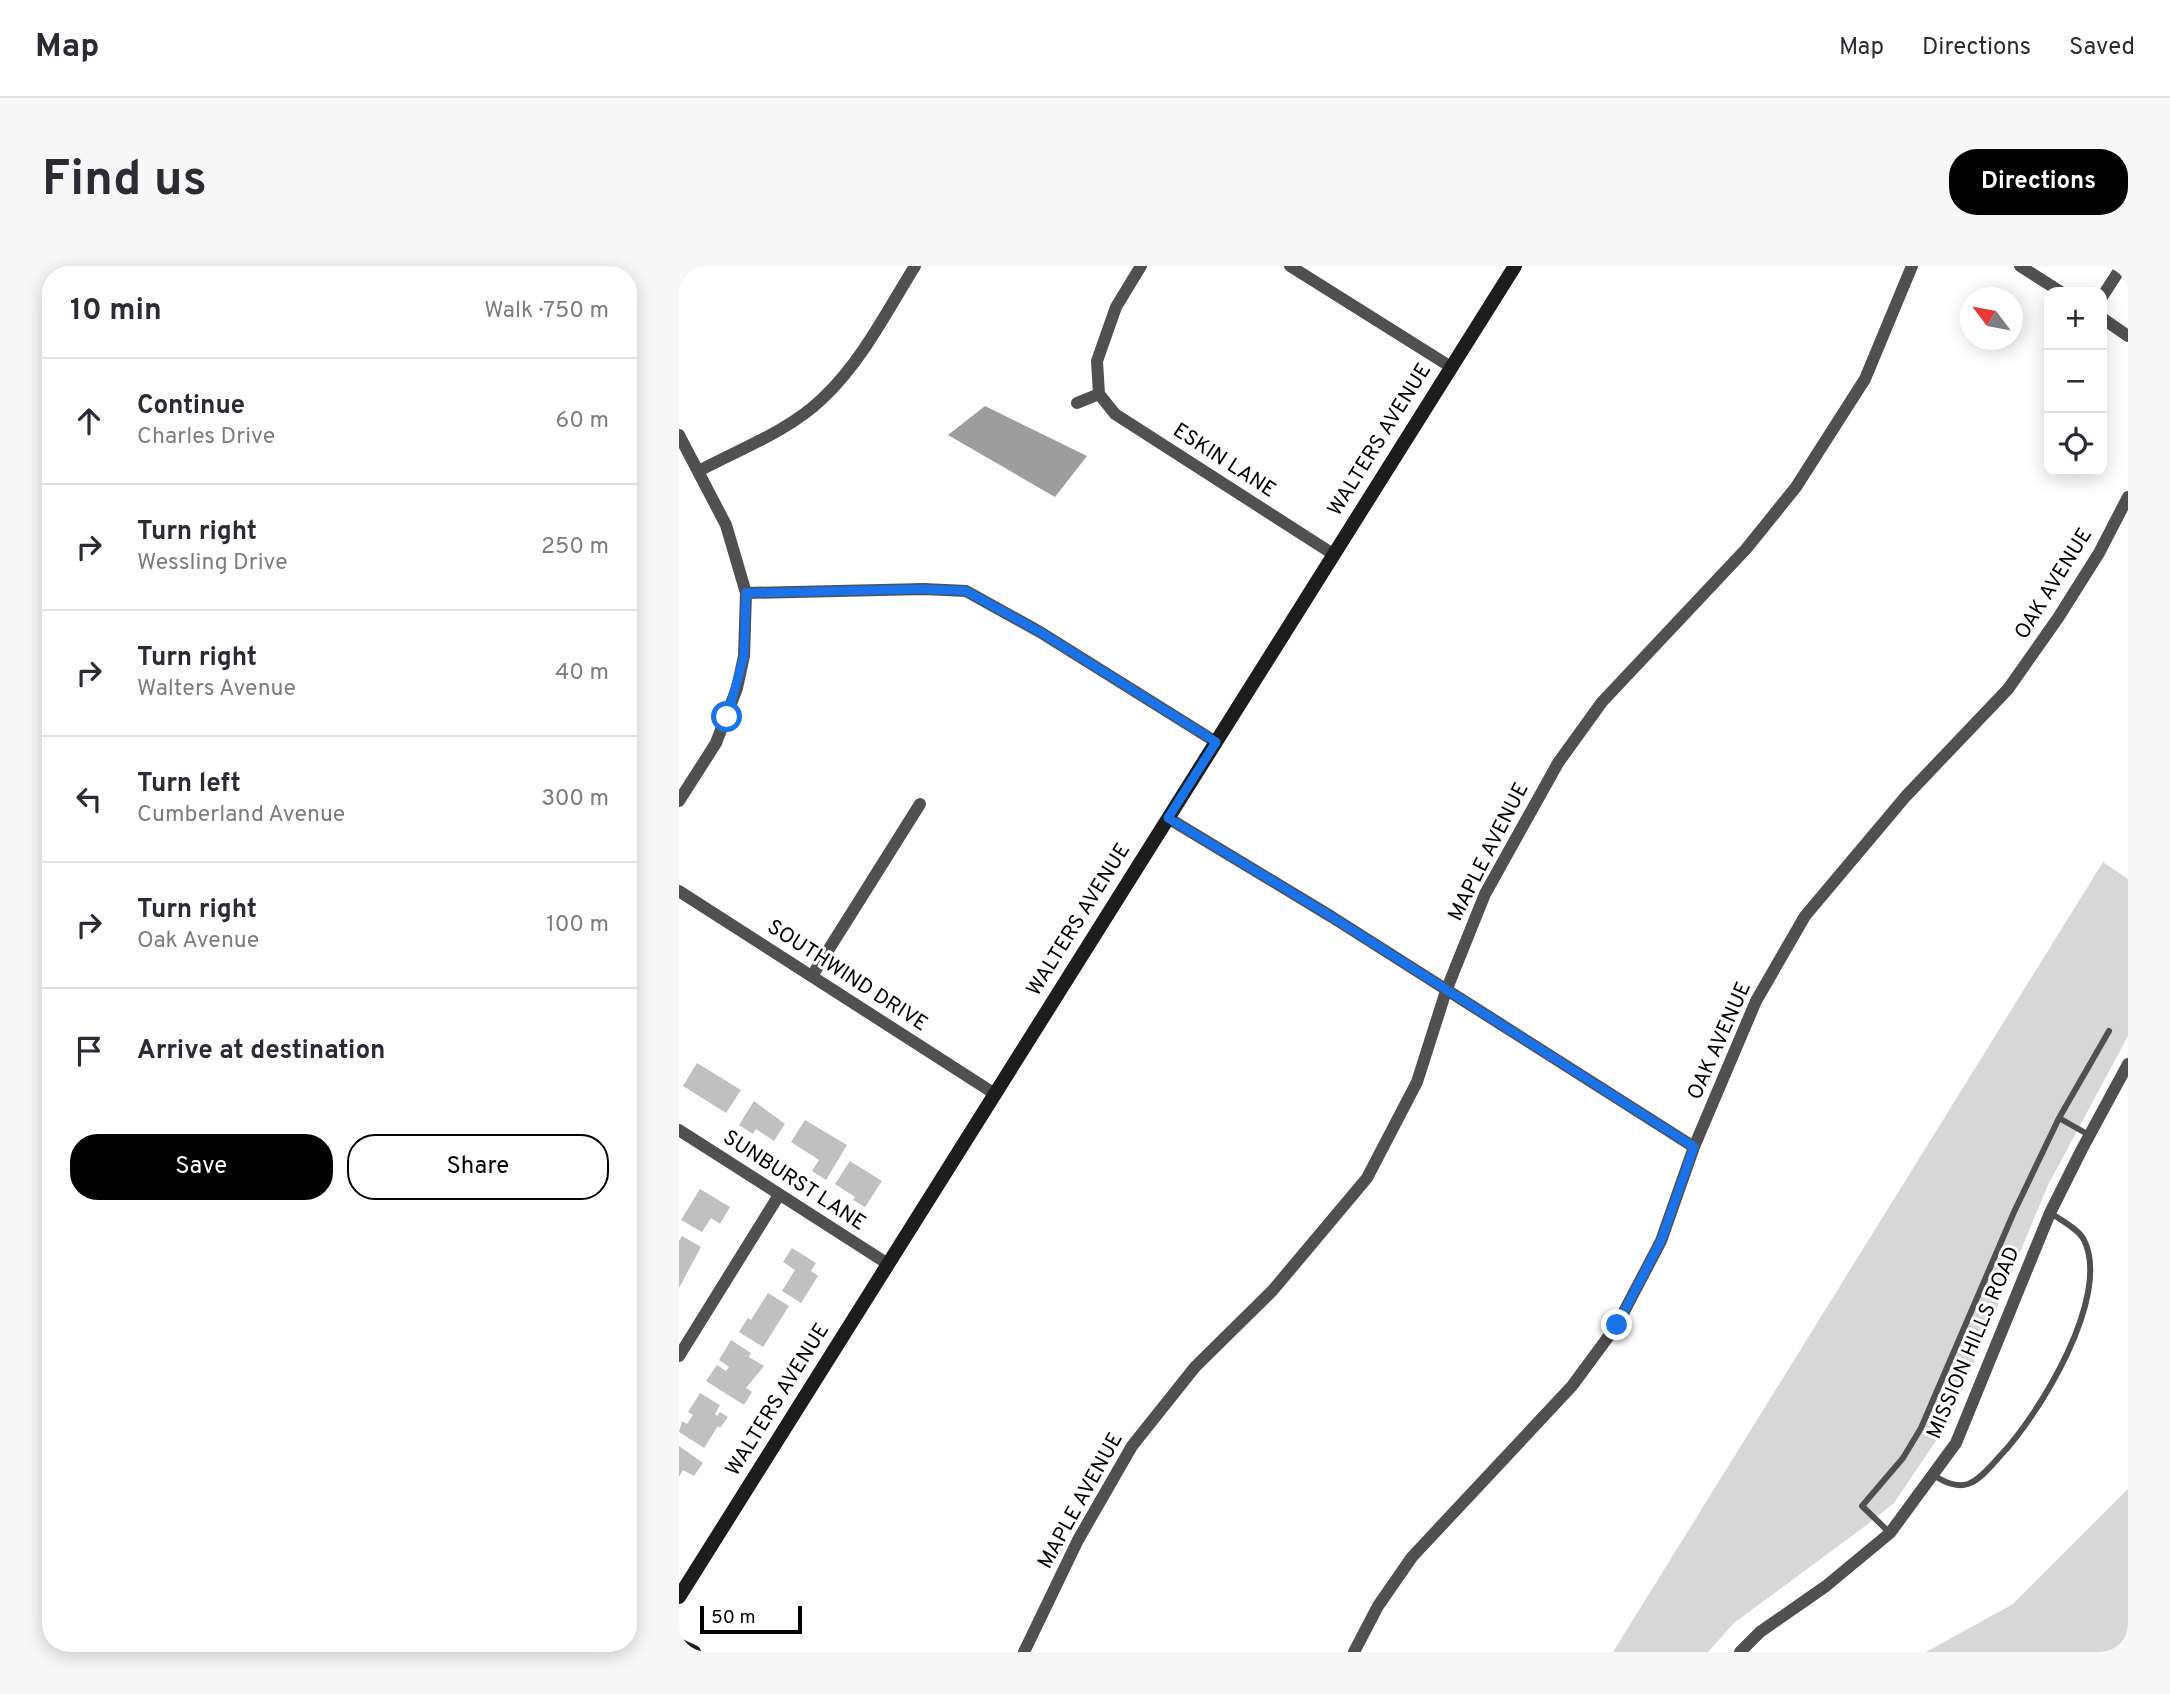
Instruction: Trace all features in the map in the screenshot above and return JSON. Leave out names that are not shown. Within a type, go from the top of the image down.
[{"type":"main road","name":"WALTERS AVENUE","points":[[679,1597],[1515,266]]},
{"type":"main road","points":[[679,1645],[694,1652]]},
{"type":"street","points":[[699,471],[792,422],[822,399],[846,373],[915,266]]},
{"type":"street","points":[[1077,403],[1099,394],[1097,361],[1116,307],[1141,266]]},
{"type":"street","points":[[1290,266],[1451,367]]},
{"type":"street","name":"MAPLE AVENUE","points":[[1024,1652],[1079,1540],[1132,1446],[1195,1367],[1273,1290],[1367,1178],[1417,1082],[1446,991],[1485,894],[1558,763],[1602,702],[1746,549],[1796,487],[1865,379],[1912,266]]},
{"type":"street","points":[[2020,266],[2053,287]]},
{"type":"street","points":[[2107,289],[2122,266]]},
{"type":"street","points":[[2107,321],[2128,335]]},
{"type":"street","name":"ESKIN LANE","points":[[1099,394],[1115,414],[1333,554]]},
{"type":"street","points":[[679,435],[726,525],[746,593],[744,656],[737,688],[716,743],[679,801]]},
{"type":"street","name":"OAK AVENUE","points":[[1354,1652],[1378,1606],[1412,1557],[1572,1386],[1617,1325],[1661,1241],[1694,1147],[1756,1002],[1805,916],[1906,796],[2008,689],[2085,575],[2128,497]]},
{"type":"street","points":[[746,593],[924,589],[966,591],[1040,632],[1216,742]]},
{"type":"street","points":[[812,976],[920,804]]},
{"type":"street","points":[[1168,818],[1332,917],[1694,1147]]},
{"type":"street","name":"SOUTHWIND DRIVE","points":[[679,891],[995,1094]]},
{"type":"street","name":"MISSION HILLS ROAD","points":[[1740,1652],[1760,1632],[1826,1586],[1890,1533],[1956,1443],[2050,1213],[2128,1065]]},
{"type":"street","name":"SUNBURST LANE","points":[[679,1130],[888,1264]]},
{"type":"street","points":[[679,1356],[779,1195]]},
{"type":"lane","points":[[1890,1533],[1861,1506],[1903,1458],[1921,1428],[2014,1212],[2059,1118],[2109,1031]]},
{"type":"lane","points":[[2059,1118],[2089,1135]]},
{"type":"lane","points":[[1933,1475],[1950,1485],[1968,1484],[1986,1471],[2019,1436],[2071,1347],[2084,1308],[2091,1264],[2083,1237],[2050,1213]]},
{"type":"shaded area","points":[[985,406],[1087,456],[1055,497],[948,435]]},
{"type":"shaded area","points":[[2103,862],[2128,879],[2128,1036],[2048,1185],[1950,1420],[1894,1503],[1734,1623],[1708,1652],[1613,1652]]},
{"type":"shaded area","points":[[2128,1489],[2128,1652],[1926,1652],[2013,1604]]},
{"type":"building","points":[[697,1063],[741,1090],[726,1113],[683,1086]]},
{"type":"building","points":[[754,1101],[785,1124],[774,1141],[756,1129],[753,1134],[739,1125]]},
{"type":"building","points":[[805,1120],[847,1145],[826,1180],[812,1171],[819,1160],[791,1142]]},
{"type":"building","points":[[850,1161],[882,1181],[865,1207],[835,1184]]},
{"type":"building","points":[[700,1189],[730,1207],[720,1224],[711,1218],[702,1232],[681,1220]]},
{"type":"building","points":[[682,1236],[701,1247],[679,1288],[679,1241]]},
{"type":"building","points":[[792,1248],[816,1263],[811,1271],[818,1276],[801,1303],[782,1291],[795,1270],[783,1262]]},
{"type":"building","points":[[768,1293],[789,1306],[763,1347],[739,1332],[748,1318],[751,1320]]},
{"type":"building","points":[[731,1340],[751,1353],[749,1357],[764,1366],[746,1388],[752,1392],[744,1405],[706,1381],[717,1365],[726,1371],[729,1367],[719,1360]]},
{"type":"building","points":[[700,1393],[720,1405],[715,1414],[717,1416],[720,1412],[728,1417],[720,1428],[718,1426],[704,1448],[679,1432],[682,1421],[687,1424],[693,1415],[688,1412]]},
{"type":"building","points":[[679,1446],[703,1463],[694,1476],[683,1470],[679,1477]]},
{"type":"route","points":[[727,717],[744,656],[746,593],[924,589],[966,591],[1040,632],[1216,742],[1168,818],[1332,917],[1694,1147],[1661,1241],[1617,1325]]}]
